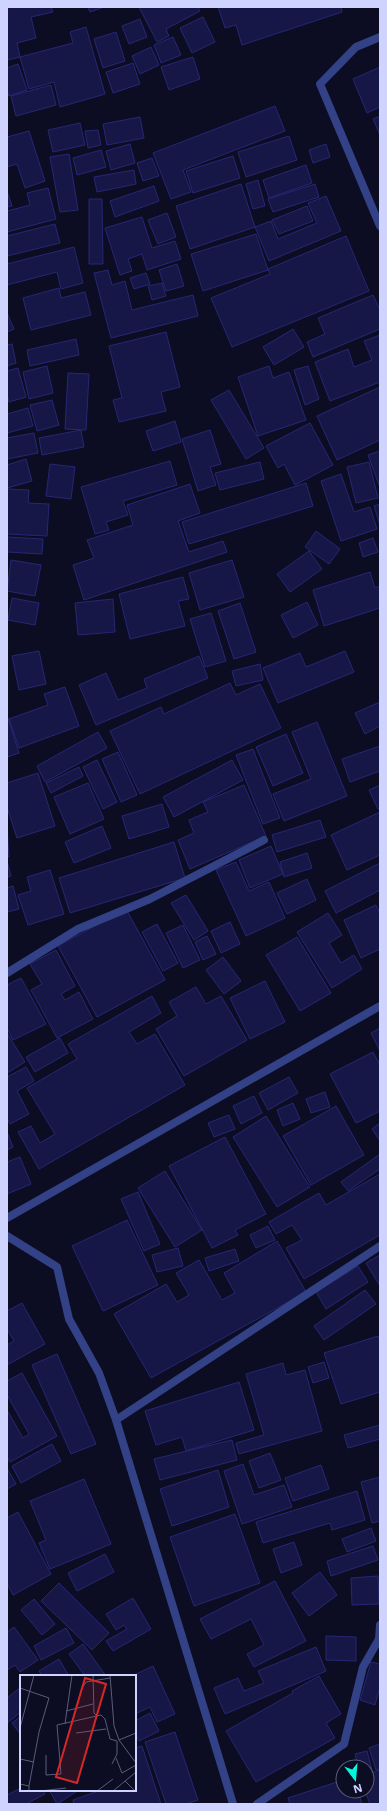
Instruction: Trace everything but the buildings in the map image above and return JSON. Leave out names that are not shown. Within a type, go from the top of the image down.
[{"type":"street","points":[[380,37],[356,47],[320,84],[380,226]]},
{"type":"street","points":[[7,973],[78,929],[150,899],[264,840]]},
{"type":"street","points":[[7,1218],[380,1006]]},
{"type":"street","points":[[7,1236],[57,1267],[69,1319],[98,1373],[116,1420],[233,1804]]},
{"type":"street","points":[[116,1420],[380,1246]]},
{"type":"street","points":[[257,1804],[344,1744],[363,1667],[379,1639],[380,1625]]}]
